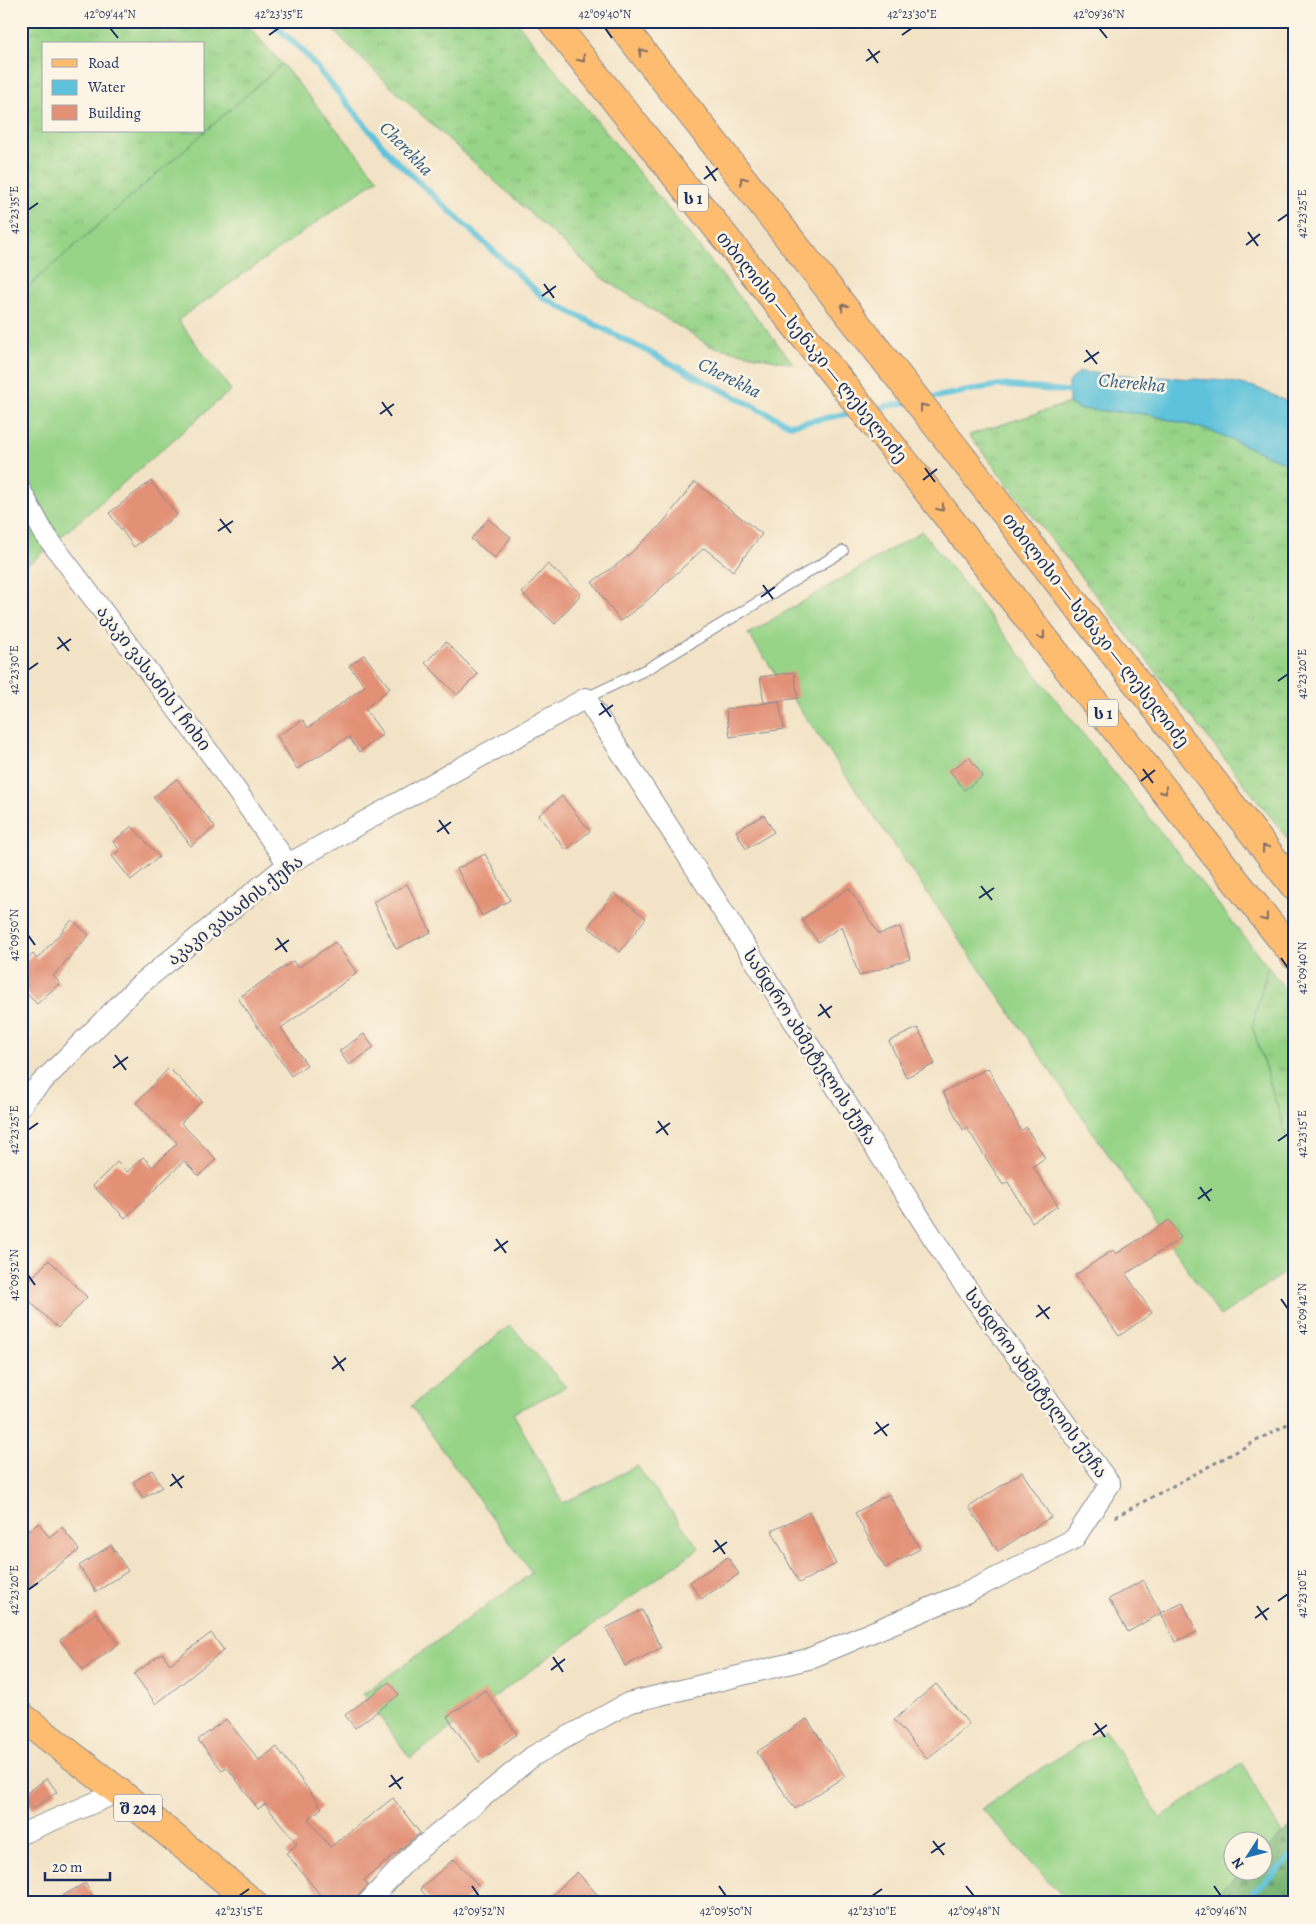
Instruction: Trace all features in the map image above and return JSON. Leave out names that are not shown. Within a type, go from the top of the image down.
[{"type":"main road","name":"თბილისი — სენაკი — ლესელიძე","points":[[552,21],[911,470],[1295,956]]},
{"type":"main road","name":"თბილისი — სენაკი — ლესელიძე","points":[[618,21],[874,345],[1295,886]]},
{"type":"main road","name":"შ 204","points":[[21,1716],[119,1792],[254,1903]]},
{"type":"street","name":"აკაკი ვასაძის I ჩიხი","points":[[21,491],[44,533],[216,760],[288,864]]},
{"type":"street","name":"აკაკი ვასაძის ქუჩა","points":[[23,1098],[137,987],[288,864],[586,698]]},
{"type":"street","name":"სანდრო ახმეტელის ქუჩა","points":[[367,1903],[412,1856],[541,1751],[628,1703],[808,1658],[968,1592],[1074,1539],[1110,1484],[955,1272],[586,698]]},
{"type":"street","points":[[21,1834],[119,1792]]},
{"type":"lane","points":[[586,698],[649,668],[844,551]]},
{"type":"path","points":[[1108,1520],[1295,1420]]},
{"type":"green space","points":[[21,21],[244,21],[282,64],[205,132],[205,42],[42,42],[42,132],[204,132],[21,293]]},
{"type":"green space","points":[[324,21],[516,21],[794,364],[710,346],[602,278],[394,90]]},
{"type":"green space","points":[[282,64],[378,179],[178,320],[231,390],[34,560],[21,568],[21,293]]},
{"type":"green space","points":[[1069,403],[1078,409],[1147,414],[1209,430],[1295,467],[1295,848],[969,435]]},
{"type":"green space","points":[[922,531],[1268,967],[1252,1026],[1289,1144],[1295,1155],[1295,1266],[1220,1316],[748,634]]},
{"type":"green space","points":[[1268,967],[1295,1002],[1295,1155],[1289,1144],[1252,1026]]},
{"type":"green space","points":[[510,1325],[566,1387],[513,1413],[563,1503],[637,1466],[699,1548],[410,1758],[363,1694],[532,1573],[411,1406]]},
{"type":"green space","points":[[1105,1730],[1160,1818],[1242,1763],[1282,1834],[1274,1842],[1274,1832],[1224,1832],[1224,1882],[1230,1882],[1207,1903],[1069,1903],[982,1809],[1043,1767]]},
{"type":"green space","points":[[1295,1823],[1295,1903],[1207,1903],[1230,1882],[1274,1882],[1274,1842]]},
{"type":"water","points":[[1079,372],[1226,381],[1255,387],[1295,405],[1295,467],[1209,430],[1147,414],[1078,409],[1069,403],[1069,382]]},
{"type":"building","points":[[151,481],[177,515],[134,547],[109,513]]},
{"type":"building","points":[[695,482],[762,534],[733,571],[704,548],[642,605],[620,621],[592,582],[623,560],[660,526]]},
{"type":"building","points":[[488,519],[511,537],[495,558],[471,539]]},
{"type":"building","points":[[548,564],[581,594],[555,624],[522,593]]},
{"type":"building","points":[[446,642],[478,674],[457,695],[425,663]]},
{"type":"building","points":[[364,655],[390,688],[365,709],[383,734],[359,752],[349,737],[297,769],[277,736],[303,720],[308,728],[365,686],[349,666]]},
{"type":"building","points":[[794,672],[798,698],[764,703],[760,677]]},
{"type":"building","points":[[779,701],[784,729],[730,737],[726,709]]},
{"type":"building","points":[[969,757],[983,776],[964,790],[950,771]]},
{"type":"building","points":[[177,779],[215,827],[191,846],[153,797]]},
{"type":"building","points":[[562,796],[590,831],[566,850],[539,815]]},
{"type":"building","points":[[764,815],[774,832],[746,849],[736,831]]},
{"type":"building","points":[[132,826],[159,857],[131,880],[112,856],[120,850],[113,842]]},
{"type":"building","points":[[485,854],[510,900],[482,916],[457,869]]},
{"type":"building","points":[[407,884],[431,932],[396,949],[373,902]]},
{"type":"building","points":[[849,888],[879,934],[900,927],[910,959],[859,976],[842,926],[818,942],[802,919]]},
{"type":"building","points":[[614,893],[646,918],[620,952],[588,927]]},
{"type":"building","points":[[72,920],[89,935],[53,976],[60,983],[37,1004],[21,988],[21,965],[33,954],[37,959]]},
{"type":"building","points":[[335,942],[357,973],[281,1028],[307,1065],[291,1076],[238,998],[293,961],[298,968]]},
{"type":"building","points":[[918,1028],[935,1064],[906,1077],[889,1041]]},
{"type":"building","points":[[364,1034],[374,1048],[349,1065],[339,1051]]},
{"type":"building","points":[[169,1068],[202,1101],[181,1123],[216,1159],[199,1176],[184,1161],[125,1218],[93,1186],[117,1162],[127,1172],[143,1157],[153,1167],[177,1143],[136,1103]]},
{"type":"building","points":[[988,1068],[1021,1131],[1026,1127],[1045,1158],[1033,1166],[1058,1206],[1032,1222],[1008,1182],[1003,1185],[967,1128],[963,1130],[943,1092]]},
{"type":"building","points":[[1169,1220],[1181,1238],[1126,1274],[1152,1313],[1119,1336],[1075,1275],[1113,1250],[1116,1254]]},
{"type":"building","points":[[49,1260],[87,1297],[58,1328],[21,1293],[21,1289]]},
{"type":"building","points":[[152,1470],[162,1487],[143,1498],[133,1482]]},
{"type":"building","points":[[1022,1472],[1051,1517],[998,1551],[969,1507]]},
{"type":"building","points":[[889,1494],[920,1549],[885,1568],[855,1513]]},
{"type":"building","points":[[809,1512],[836,1564],[799,1583],[772,1531]]},
{"type":"building","points":[[39,1523],[49,1537],[62,1527],[79,1550],[21,1593],[21,1536]]},
{"type":"building","points":[[111,1545],[128,1571],[96,1592],[79,1566]]},
{"type":"building","points":[[728,1557],[739,1574],[701,1599],[690,1582]]},
{"type":"building","points":[[1143,1580],[1161,1613],[1128,1632],[1109,1599]]},
{"type":"building","points":[[1183,1603],[1197,1632],[1175,1642],[1161,1613]]},
{"type":"building","points":[[642,1610],[661,1648],[625,1666],[606,1628]]},
{"type":"building","points":[[96,1613],[118,1644],[83,1670],[60,1640]]},
{"type":"building","points":[[211,1633],[224,1650],[156,1704],[134,1674],[162,1653],[170,1664]]},
{"type":"building","points":[[389,1682],[399,1695],[355,1728],[345,1715]]},
{"type":"building","points":[[936,1684],[969,1724],[927,1759],[894,1720]]},
{"type":"building","points":[[485,1690],[517,1734],[479,1762],[447,1717]]},
{"type":"building","points":[[226,1719],[259,1760],[277,1747],[322,1808],[308,1819],[330,1847],[393,1798],[420,1833],[364,1880],[368,1885],[352,1903],[327,1903],[286,1853],[297,1844],[265,1804],[258,1809],[227,1767],[222,1770],[198,1740]]},
{"type":"building","points":[[807,1719],[845,1776],[795,1809],[757,1752]]},
{"type":"building","points":[[47,1778],[57,1792],[33,1809],[23,1796]]},
{"type":"building","points":[[454,1859],[480,1887],[462,1903],[433,1903],[420,1889]]},
{"type":"building","points":[[577,1872],[605,1903],[544,1903]]},
{"type":"building","points":[[85,1883],[97,1903],[50,1903]]},
{"type":"waterway","name":"Cherekha","points":[[270,21],[304,52],[393,158],[544,298],[790,425],[856,412]]},
{"type":"waterway","name":"Cherekha","points":[[925,399],[999,385],[1075,392]]},
{"type":"waterway","name":"Cherekha","points":[[871,409],[910,402]]},
{"type":"waterway","points":[[1242,1903],[1295,1854]]}]
